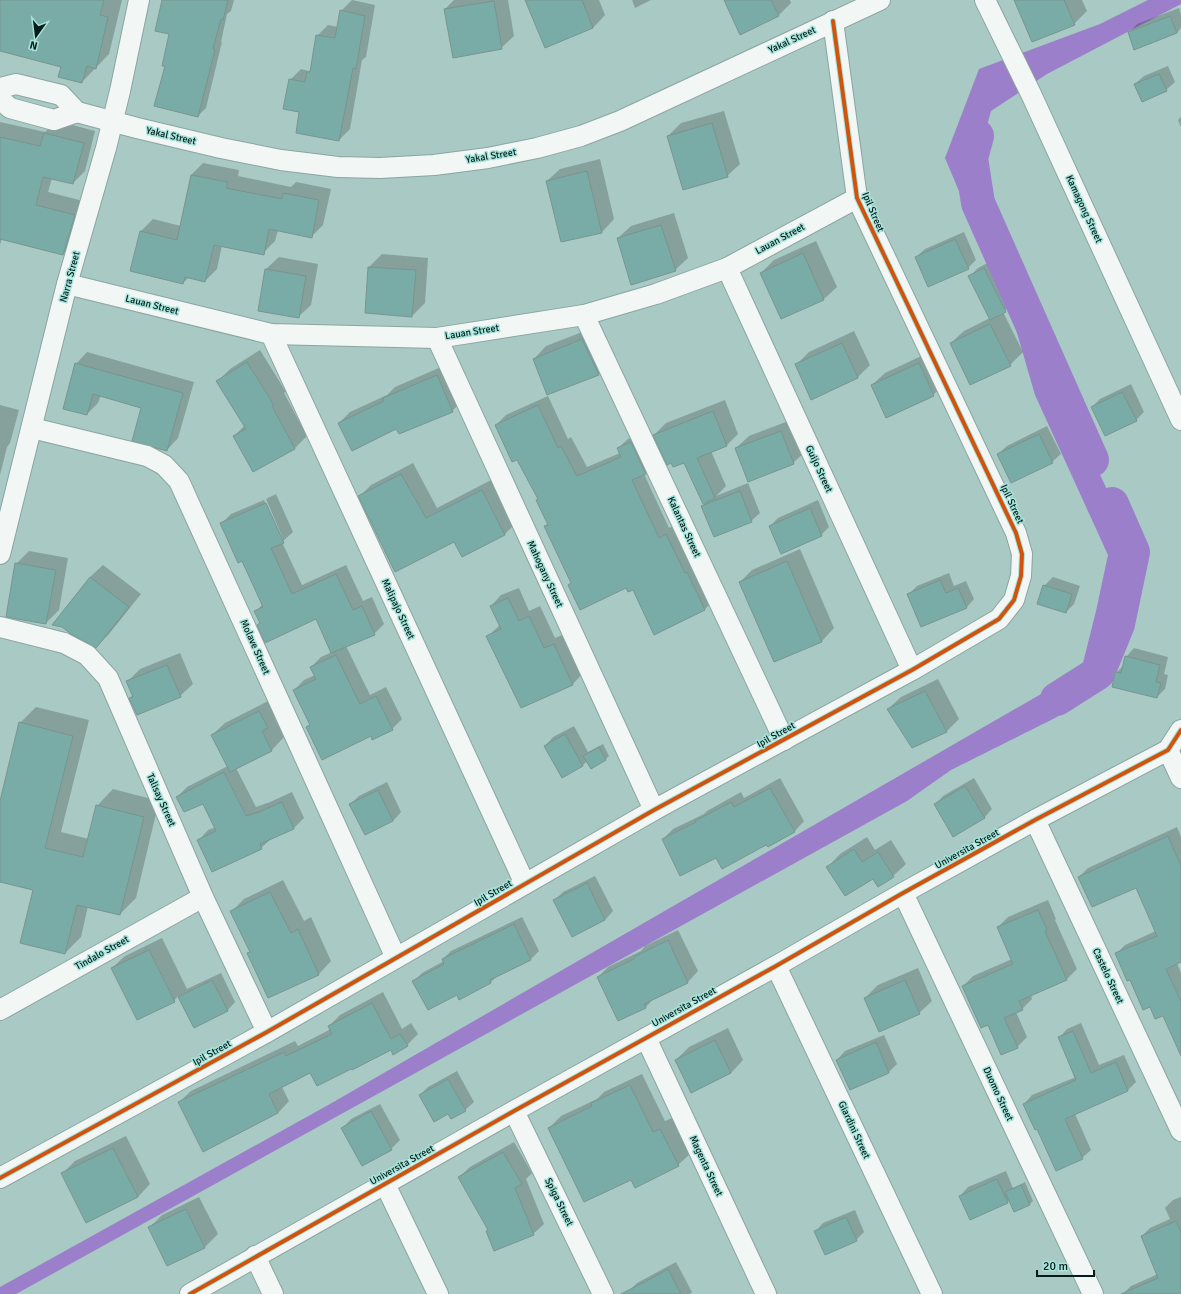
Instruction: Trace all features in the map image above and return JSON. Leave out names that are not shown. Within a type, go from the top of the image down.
[{"type":"street","name":"Narra Street","points":[[0,554],[67,284],[106,148],[139,0]]},
{"type":"street","name":"Yakal Street","points":[[77,112],[228,150],[281,160],[338,167],[380,168],[434,165],[473,160],[537,148],[581,136],[620,121],[880,0]]},
{"type":"street","name":"Kamagong Street","points":[[985,0],[1032,94],[1181,420]]},
{"type":"street","name":"Ipil Street","points":[[0,1178],[267,1032],[654,810],[912,670],[999,619],[1014,600],[1021,576],[1022,554],[1016,533],[857,198],[833,21]]},
{"type":"street","points":[[0,88],[16,84],[61,95],[77,112],[54,120],[10,108],[0,99]]},
{"type":"street","name":"Lauan Street","points":[[67,284],[271,334],[437,338],[584,315],[656,294],[726,268],[857,198]]},
{"type":"street","name":"Guijo Street","points":[[726,268],[912,670]]},
{"type":"street","name":"Kalantas Street","points":[[584,315],[784,740]]},
{"type":"street","name":"Malipajo Street","points":[[271,334],[525,884]]},
{"type":"street","name":"Mahogany Street","points":[[437,338],[654,810]]},
{"type":"street","name":"Molave Street","points":[[32,428],[147,456],[164,465],[179,481],[396,958]]},
{"type":"street","name":"Talisay Street","points":[[0,627],[64,643],[87,655],[108,678],[203,897],[267,1032]]},
{"type":"street","name":"Universita Street","points":[[190,1294],[514,1111],[776,966],[903,893],[1035,820],[1168,750],[1181,730]]},
{"type":"street","points":[[1168,750],[1181,778]]},
{"type":"street","name":"Castelo Street","points":[[1035,820],[1181,1132]]},
{"type":"street","name":"Duomo Street","points":[[903,893],[1094,1294]]},
{"type":"street","name":"Tindalo Street","points":[[0,1010],[203,897]]},
{"type":"street","name":"Giardini Street","points":[[776,966],[932,1294]]},
{"type":"street","name":"Magenta Street","points":[[646,1038],[766,1294]]},
{"type":"street","name":"Spiga Street","points":[[514,1111],[603,1294]]},
{"type":"street","points":[[385,1184],[438,1294]]},
{"type":"street","points":[[255,1256],[273,1294]]},
{"type":"shaded area","points":[[1148,0],[1181,0],[1181,4],[1047,74],[991,111],[974,174],[978,213],[1130,539],[1133,586],[1094,680],[1057,717],[951,770],[907,801],[16,1294],[0,1294],[0,1287],[330,1104],[1081,671],[1108,555],[1035,395],[1013,319],[945,158],[979,69],[1100,24]]},
{"type":"building","points":[[0,0],[104,0],[100,15],[108,17],[96,69],[87,66],[82,83],[58,77],[61,67],[0,51]]},
{"type":"building","points":[[162,0],[228,0],[213,49],[215,50],[198,117],[154,106],[165,66],[162,66],[169,34],[155,31]]},
{"type":"building","points":[[525,0],[582,0],[593,28],[545,48]]},
{"type":"building","points":[[724,0],[771,0],[779,16],[740,35]]},
{"type":"building","points":[[1014,0],[1064,0],[1075,25],[1032,42]]},
{"type":"building","points":[[494,1],[502,49],[453,58],[444,9]]},
{"type":"building","points":[[340,10],[365,16],[356,69],[353,68],[339,141],[296,133],[299,112],[283,109],[289,79],[305,82],[307,72],[310,72],[316,35],[335,38]]},
{"type":"building","points":[[1170,16],[1177,33],[1134,50],[1128,32]]},
{"type":"building","points":[[1159,74],[1167,91],[1142,102],[1134,84]]},
{"type":"building","points":[[712,123],[728,177],[683,190],[667,136]]},
{"type":"building","points":[[44,133],[84,143],[73,184],[43,177],[36,205],[75,215],[63,255],[0,239],[0,137],[40,146]]},
{"type":"building","points":[[587,171],[602,233],[561,242],[546,181]]},
{"type":"building","points":[[191,175],[228,182],[226,188],[282,199],[283,193],[319,200],[312,238],[269,229],[264,255],[214,245],[205,282],[185,277],[183,284],[130,271],[140,231],[177,240]]},
{"type":"building","points":[[661,225],[676,271],[631,285],[617,238]]},
{"type":"building","points":[[955,239],[969,269],[928,287],[915,257]]},
{"type":"building","points":[[803,253],[824,300],[781,319],[760,273]]},
{"type":"building","points":[[368,267],[416,270],[412,317],[365,313]]},
{"type":"building","points":[[984,268],[1006,312],[990,320],[968,276]]},
{"type":"building","points":[[265,269],[306,276],[299,318],[258,311]]},
{"type":"building","points":[[990,324],[1011,366],[970,385],[950,343]]},
{"type":"building","points":[[582,339],[599,375],[547,395],[533,359]]},
{"type":"building","points":[[842,343],[858,378],[811,400],[795,364]]},
{"type":"building","points":[[247,362],[274,405],[272,406],[295,449],[253,472],[233,436],[246,429],[216,381]]},
{"type":"building","points":[[75,363],[183,393],[167,451],[132,441],[141,408],[93,394],[87,415],[63,409]]},
{"type":"building","points":[[919,363],[934,396],[886,418],[871,385]]},
{"type":"building","points":[[437,375],[453,412],[399,434],[396,429],[352,451],[338,423],[384,401],[383,398]]},
{"type":"building","points":[[1122,392],[1137,421],[1105,436],[1091,407]]},
{"type":"building","points":[[538,405],[558,448],[561,446],[577,476],[621,457],[617,448],[631,442],[646,474],[632,480],[659,538],[666,534],[685,573],[687,572],[705,610],[654,635],[633,590],[628,592],[626,588],[580,610],[568,585],[571,583],[544,526],[548,525],[536,500],[538,499],[517,460],[512,462],[495,425]]},
{"type":"building","points":[[713,411],[727,446],[697,458],[715,498],[703,504],[684,463],[673,467],[671,463],[667,465],[653,435]]},
{"type":"building","points":[[781,431],[794,464],[748,482],[735,448]]},
{"type":"building","points":[[1039,434],[1053,463],[1011,483],[997,454]]},
{"type":"building","points":[[401,474],[426,518],[482,490],[505,535],[462,557],[454,542],[395,572],[358,496]]},
{"type":"building","points":[[740,491],[752,522],[714,537],[701,506]]},
{"type":"building","points":[[266,503],[284,543],[271,548],[292,594],[336,574],[353,610],[362,606],[375,635],[331,653],[316,619],[265,643],[257,625],[260,623],[254,611],[263,607],[242,561],[238,563],[220,523]]},
{"type":"building","points":[[810,508],[822,536],[781,554],[769,526]]},
{"type":"building","points":[[787,561],[822,642],[774,662],[739,582]]},
{"type":"building","points":[[15,563],[56,570],[46,624],[6,617]]},
{"type":"building","points":[[90,577],[129,607],[96,648],[71,634],[62,627],[52,625]]},
{"type":"building","points":[[940,580],[946,593],[958,588],[967,608],[921,627],[907,594]]},
{"type":"building","points":[[1043,585],[1072,594],[1066,613],[1037,604]]},
{"type":"building","points":[[508,598],[519,621],[529,616],[544,648],[554,644],[573,685],[521,708],[486,636],[501,629],[490,606]]},
{"type":"building","points":[[336,655],[360,704],[376,696],[393,730],[372,740],[371,736],[322,760],[306,727],[310,725],[293,690],[316,679],[310,667]]},
{"type":"building","points":[[1125,656],[1160,665],[1156,682],[1161,683],[1157,698],[1112,687],[1115,672],[1121,673]]},
{"type":"building","points":[[167,665],[181,697],[137,715],[129,698],[133,697],[126,681]]},
{"type":"building","points":[[925,691],[947,732],[912,748],[887,709]]},
{"type":"building","points":[[259,711],[268,728],[262,731],[272,751],[230,772],[211,735]]},
{"type":"building","points":[[19,722],[73,736],[45,848],[83,857],[96,805],[144,817],[120,915],[77,905],[65,954],[20,943],[33,890],[0,882],[0,801]]},
{"type":"building","points":[[565,734],[583,766],[562,778],[544,746]]},
{"type":"building","points":[[599,747],[606,760],[591,769],[583,756]]},
{"type":"building","points":[[224,772],[246,816],[282,802],[294,829],[260,844],[262,849],[212,872],[197,840],[216,831],[203,804],[184,812],[176,797]]},
{"type":"building","points":[[965,786],[985,818],[953,837],[934,804]]},
{"type":"building","points":[[770,788],[795,832],[768,847],[766,845],[722,869],[716,858],[680,876],[662,839],[731,802],[734,807]]},
{"type":"building","points":[[378,790],[393,821],[365,835],[349,804]]},
{"type":"building","points":[[1168,836],[1181,866],[1181,962],[1166,969],[1181,1002],[1181,1056],[1163,1016],[1155,1019],[1150,1007],[1143,1010],[1130,980],[1127,981],[1115,953],[1157,936],[1136,888],[1092,907],[1078,877]]},
{"type":"building","points":[[854,849],[862,862],[878,852],[894,877],[878,887],[873,879],[845,896],[826,867]]},
{"type":"building","points":[[587,883],[605,920],[572,937],[553,900]]},
{"type":"building","points":[[270,892],[291,933],[298,929],[319,975],[268,998],[247,953],[250,952],[230,911]]},
{"type":"building","points":[[1038,910],[1047,930],[1045,931],[1067,980],[1019,1001],[1023,1010],[1004,1018],[1018,1048],[1001,1055],[988,1025],[981,1028],[962,986],[1013,964],[997,927]]},
{"type":"building","points":[[514,924],[531,960],[490,980],[491,983],[459,1000],[457,995],[428,1010],[412,981],[444,964],[442,959]]},
{"type":"building","points":[[668,940],[688,983],[644,1004],[646,1008],[618,1021],[597,977]]},
{"type":"building","points":[[149,950],[175,1002],[137,1020],[111,968]]},
{"type":"building","points":[[212,980],[228,1011],[194,1028],[178,997]]},
{"type":"building","points":[[905,980],[920,1014],[879,1032],[864,998]]},
{"type":"building","points":[[372,1003],[391,1039],[400,1034],[408,1046],[393,1055],[391,1050],[317,1086],[310,1073],[269,1094],[278,1113],[203,1152],[178,1102],[284,1052],[286,1056],[332,1034],[328,1026]]},
{"type":"building","points":[[1073,1031],[1091,1073],[1116,1062],[1128,1091],[1065,1119],[1083,1159],[1056,1171],[1037,1129],[1035,1130],[1023,1104],[1076,1080],[1058,1037]]},
{"type":"building","points":[[715,1040],[731,1073],[691,1093],[675,1060]]},
{"type":"building","points":[[876,1042],[889,1073],[850,1090],[836,1060]]},
{"type":"building","points":[[448,1079],[466,1111],[451,1119],[448,1114],[434,1122],[419,1095]]},
{"type":"building","points":[[630,1085],[653,1132],[660,1129],[679,1166],[635,1188],[631,1180],[584,1202],[548,1128],[592,1106],[591,1103]]},
{"type":"building","points":[[371,1111],[392,1150],[362,1166],[341,1128]]},
{"type":"building","points":[[113,1148],[138,1197],[86,1223],[61,1173]]},
{"type":"building","points":[[503,1152],[522,1184],[515,1188],[534,1235],[494,1251],[486,1231],[488,1230],[458,1177]]},
{"type":"building","points":[[997,1179],[1008,1203],[970,1220],[959,1196]]},
{"type":"building","points":[[1021,1185],[1030,1205],[1014,1212],[1005,1192]]},
{"type":"building","points":[[186,1209],[205,1248],[167,1266],[148,1227]]},
{"type":"building","points":[[846,1217],[857,1241],[825,1255],[814,1231]]},
{"type":"building","points":[[1176,1221],[1181,1232],[1181,1294],[1121,1294],[1158,1278],[1141,1236]]},
{"type":"building","points":[[668,1269],[681,1294],[621,1294],[654,1277]]},
{"type":"waterway","points":[[977,136],[971,158],[978,203],[1092,460]]},
{"type":"waterway","points":[[1057,699],[1098,673],[1118,624],[1133,552],[1112,504]]},
{"type":"cycle path","points":[[0,1178],[267,1032],[654,810],[912,670],[999,619],[1014,600],[1021,576],[1022,554],[1016,533],[857,198],[833,21]]},
{"type":"cycle path","points":[[190,1294],[514,1111],[776,966],[903,893],[1035,820],[1168,750],[1181,730]]}]
